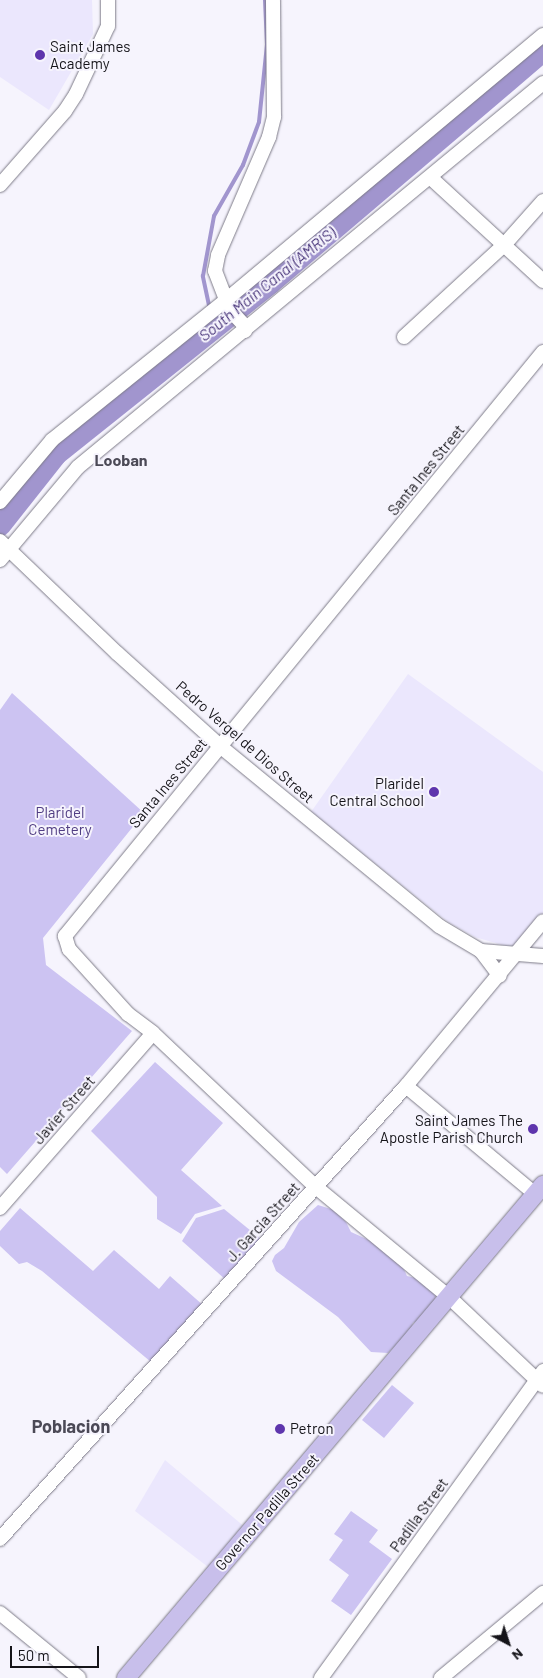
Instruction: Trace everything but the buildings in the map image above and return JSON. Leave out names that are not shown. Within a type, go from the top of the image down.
[{"type":"main road","name":"Governor Padilla Street","points":[[126,1678],[539,1189]]},
{"type":"street","points":[[0,185],[65,111],[76,94],[108,26],[108,0]]},
{"type":"street","points":[[245,328],[224,306],[215,271],[218,255],[269,137],[274,117],[273,0]]},
{"type":"street","points":[[0,502],[52,440],[206,317],[224,306],[543,35]]},
{"type":"street","points":[[3,550],[78,467],[245,328],[431,178],[543,83]]},
{"type":"street","points":[[431,178],[543,281]]},
{"type":"street","points":[[404,337],[504,245],[543,201]]},
{"type":"street","name":"Santa Ines Street","points":[[541,1379],[449,1297],[316,1187],[153,1033],[128,1014],[69,949],[65,936],[543,352]]},
{"type":"street","name":"Pedro Vergel de Dios Street","points":[[3,550],[220,746],[424,915],[481,951],[500,976]]},
{"type":"street","name":"J. Garcia Street","points":[[0,1539],[406,1086],[500,976],[543,921]]},
{"type":"street","name":"Pedro Vergel de Dios Street","points":[[481,951],[543,956]]},
{"type":"street","name":"Javier Street","points":[[0,1208],[153,1033]]},
{"type":"street","points":[[406,1086],[539,1189]]},
{"type":"street","name":"Padilla Street","points":[[321,1678],[541,1379]]},
{"type":"street","points":[[441,1678],[543,1593]]},
{"type":"street","points":[[0,1613],[79,1678]]},
{"type":"shaded area","name":"Saint James Academy","points":[[0,0],[92,0],[93,34],[49,110],[0,77]]},
{"type":"shaded area","name":"Plaridel Central School","points":[[408,674],[543,772],[543,914],[516,949],[475,937],[448,922],[311,812]]},
{"type":"shaded area","points":[[165,1460],[246,1528],[212,1570],[135,1511]]},
{"type":"green space","name":"Plaridel Cemetery","points":[[12,693],[144,813],[43,938],[46,965],[132,1031],[7,1174],[0,1167],[0,710]]},
{"type":"green space","points":[[155,1062],[223,1123],[181,1170],[222,1206],[195,1214],[181,1234],[157,1219],[157,1197],[91,1131]]},
{"type":"green space","points":[[318,1205],[334,1210],[346,1222],[351,1232],[371,1241],[402,1265],[407,1276],[424,1280],[437,1291],[433,1306],[424,1317],[413,1323],[411,1330],[388,1353],[371,1352],[338,1317],[276,1271],[272,1261],[275,1255],[284,1248],[299,1222]]},
{"type":"green space","points":[[20,1208],[93,1271],[114,1250],[159,1289],[170,1276],[204,1306],[151,1362],[42,1271],[27,1262],[19,1264],[0,1246],[0,1231]]},
{"type":"green space","points":[[224,1209],[262,1240],[226,1280],[182,1241],[196,1218]]},
{"type":"green space","points":[[392,1385],[414,1403],[384,1438],[362,1420]]},
{"type":"green space","points":[[351,1511],[378,1530],[369,1542],[392,1559],[351,1615],[331,1601],[349,1575],[329,1560],[343,1540],[334,1534]]},
{"type":"waterway","points":[[210,310],[203,276],[214,216],[243,165],[259,122],[267,44],[265,0]]},
{"type":"waterway","name":"South Main Canal (AMRIS)","points":[[0,525],[56,454],[270,283],[543,51]]},
{"type":"waterway","points":[[211,317],[213,328]]},
{"type":"place","name":"Saint James Academy","points":[[40,55]]},
{"type":"place","name":"Plaridel Central School","points":[[434,792]]},
{"type":"place","name":"Saint James The Apostle Parish Church","points":[[533,1129]]},
{"type":"place","name":"Petron","points":[[280,1429]]},
{"type":"district","name":"Looban","points":[[121,460]]},
{"type":"district","name":"Poblacion","points":[[71,1426]]}]
